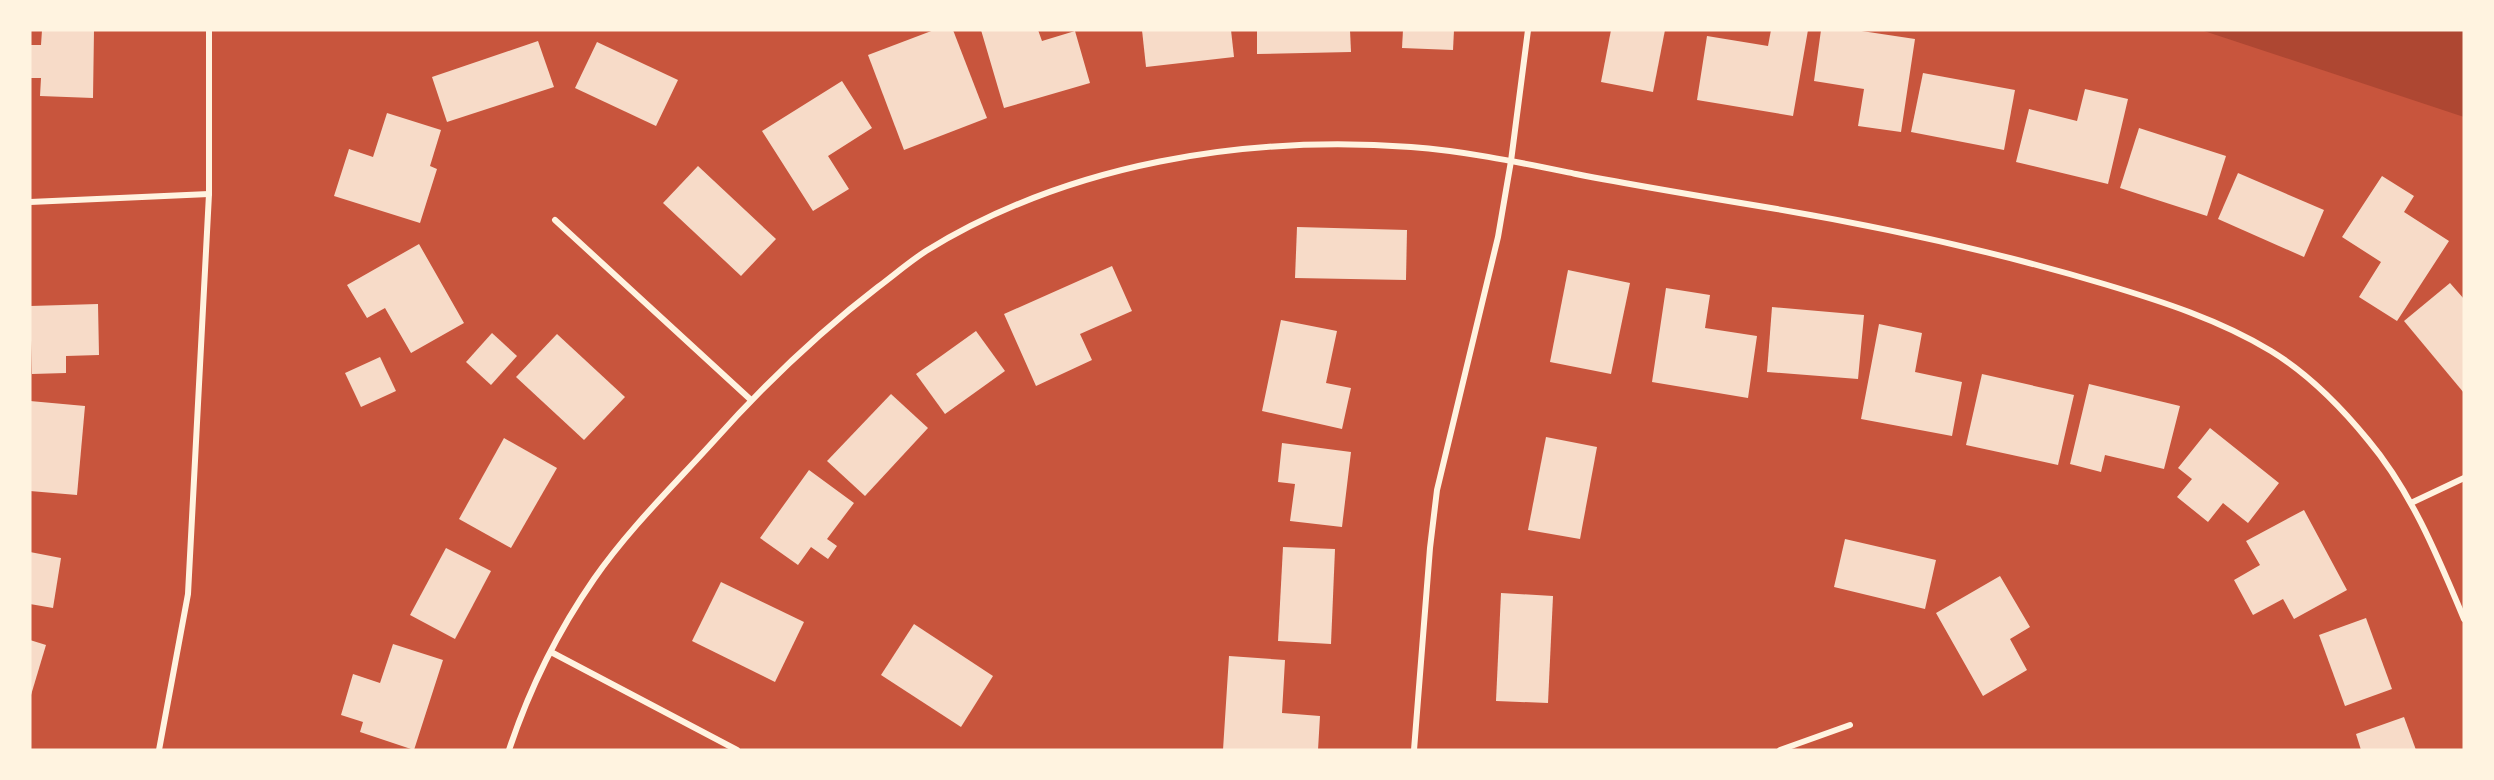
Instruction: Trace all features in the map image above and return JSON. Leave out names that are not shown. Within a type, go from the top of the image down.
[{"type":"street","points":[[159,750],[188,594],[209,194],[209,30]]},
{"type":"street","points":[[1414,750],[1430,548],[1437,490],[1485,298],[1511,161],[1528,30]]},
{"type":"street","points":[[509,750],[523,709],[551,652],[565,625],[596,577],[631,533],[750,400],[847,311],[923,253],[986,218],[1046,195],[1133,166],[1204,153],[1281,147],[1352,145],[1415,147],[1511,161],[1892,229],[2029,262],[2162,302],[2224,327],[2273,352],[2308,379],[2370,442],[2396,477],[2411,503],[2464,619]]},
{"type":"street","points":[[30,202],[209,194]]},
{"type":"street","points":[[555,220],[750,400]]},
{"type":"street","points":[[2411,503],[2464,478]]},
{"type":"street","points":[[551,652],[737,750]]},
{"type":"street","points":[[1780,750],[1850,725]]},
{"type":"shaded area","points":[[2201,30],[2464,30],[2464,117]]},
{"type":"building","points":[[42,30],[94,30],[93,98],[40,96],[41,78],[30,78],[30,45],[41,45]]},
{"type":"building","points":[[934,30],[953,30],[987,118],[904,150],[868,55]]},
{"type":"building","points":[[981,30],[1038,30],[1042,41],[1075,31],[1090,83],[1004,108]]},
{"type":"building","points":[[1142,30],[1231,30],[1234,57],[1146,67]]},
{"type":"building","points":[[1257,30],[1350,30],[1351,52],[1257,54]]},
{"type":"building","points":[[1403,30],[1454,30],[1453,50],[1402,48]]},
{"type":"building","points":[[1611,30],[1665,30],[1653,92],[1601,82]]},
{"type":"building","points":[[1771,30],[1808,30],[1793,116],[1697,100],[1707,36],[1768,46]]},
{"type":"building","points":[[1821,30],[1855,30],[1915,39],[1901,132],[1858,126],[1864,89],[1814,81]]},
{"type":"building","points":[[538,41],[554,87],[447,122],[432,77]]},
{"type":"building","points":[[597,42],[678,80],[656,126],[575,88]]},
{"type":"building","points":[[1923,73],[2015,90],[2004,150],[1911,132]]},
{"type":"building","points":[[842,81],[872,128],[828,156],[849,189],[813,211],[762,131]]},
{"type":"building","points":[[2085,89],[2128,99],[2108,184],[2016,162],[2029,109],[2077,121]]},
{"type":"building","points":[[387,113],[441,130],[430,166],[437,169],[420,223],[334,196],[349,149],[373,157]]},
{"type":"building","points":[[2139,128],[2226,156],[2207,216],[2120,188]]},
{"type":"building","points":[[698,166],[776,239],[741,276],[663,203]]},
{"type":"building","points":[[2238,173],[2324,210],[2304,257],[2218,219]]},
{"type":"building","points":[[2382,176],[2414,196],[2404,212],[2449,241],[2397,321],[2359,297],[2381,262],[2342,237]]},
{"type":"building","points":[[1297,227],[1407,230],[1406,280],[1295,278]]},
{"type":"building","points":[[419,244],[464,323],[411,353],[385,308],[367,318],[347,285]]},
{"type":"building","points":[[1112,266],[1132,311],[1080,334],[1092,360],[1036,386],[1004,314]]},
{"type":"building","points":[[1568,270],[1630,283],[1611,374],[1550,362]]},
{"type":"building","points":[[2450,283],[2464,299],[2464,393],[2404,321]]},
{"type":"building","points":[[1666,288],[1710,295],[1705,328],[1757,336],[1748,398],[1652,382]]},
{"type":"building","points":[[98,304],[99,355],[66,356],[66,373],[32,374],[30,306]]},
{"type":"building","points":[[1772,307],[1864,315],[1858,379],[1767,372]]},
{"type":"building","points":[[1281,320],[1337,331],[1326,383],[1351,388],[1342,429],[1262,411]]},
{"type":"building","points":[[1879,324],[1922,333],[1915,372],[1962,382],[1952,436],[1861,419]]},
{"type":"building","points":[[976,331],[1005,371],[945,414],[916,374]]},
{"type":"building","points":[[492,333],[517,356],[491,385],[466,362]]},
{"type":"building","points":[[557,334],[625,397],[584,440],[516,377]]},
{"type":"building","points":[[380,357],[396,391],[361,407],[345,373]]},
{"type":"building","points":[[1982,374],[2074,395],[2058,465],[1966,445]]},
{"type":"building","points":[[2089,384],[2180,406],[2164,469],[2105,455],[2101,472],[2070,464]]},
{"type":"building","points":[[891,394],[928,428],[865,496],[827,461]]},
{"type":"building","points":[[30,401],[85,406],[77,495],[30,491]]},
{"type":"building","points":[[2210,428],[2279,483],[2248,523],[2223,503],[2208,522],[2177,497],[2192,479],[2178,468]]},
{"type":"building","points":[[1546,437],[1597,447],[1580,539],[1528,530]]},
{"type":"building","points":[[504,438],[557,468],[511,548],[459,519]]},
{"type":"building","points":[[1282,443],[1351,452],[1342,527],[1290,521],[1295,484],[1278,482]]},
{"type":"building","points":[[809,470],[854,503],[827,539],[837,546],[828,559],[811,547],[798,565],[760,538]]},
{"type":"building","points":[[2304,510],[2347,590],[2294,619],[2283,599],[2253,615],[2234,580],[2260,565],[2246,541]]},
{"type":"building","points":[[1845,539],[1936,560],[1925,609],[1834,587]]},
{"type":"building","points":[[1283,547],[1335,549],[1331,644],[1278,641]]},
{"type":"building","points":[[446,548],[491,571],[455,639],[410,615]]},
{"type":"building","points":[[30,552],[61,558],[53,608],[30,604]]},
{"type":"building","points":[[2000,576],[2030,627],[2010,639],[2027,670],[1983,696],[1936,613]]},
{"type":"building","points":[[721,582],[804,622],[775,682],[692,641]]},
{"type":"building","points":[[1501,593],[1553,596],[1548,703],[1496,701]]},
{"type":"building","points":[[2366,618],[2392,689],[2345,706],[2319,635]]},
{"type":"building","points":[[914,624],[993,676],[961,727],[881,675]]},
{"type":"building","points":[[30,640],[46,645],[31,695],[30,695]]},
{"type":"building","points":[[393,644],[443,660],[414,750],[360,732],[363,722],[341,715],[353,674],[380,683]]},
{"type":"building","points":[[1229,656],[1285,660],[1282,713],[1320,716],[1318,750],[1223,750]]},
{"type":"building","points":[[2404,717],[2416,750],[2361,750],[2356,734]]}]
